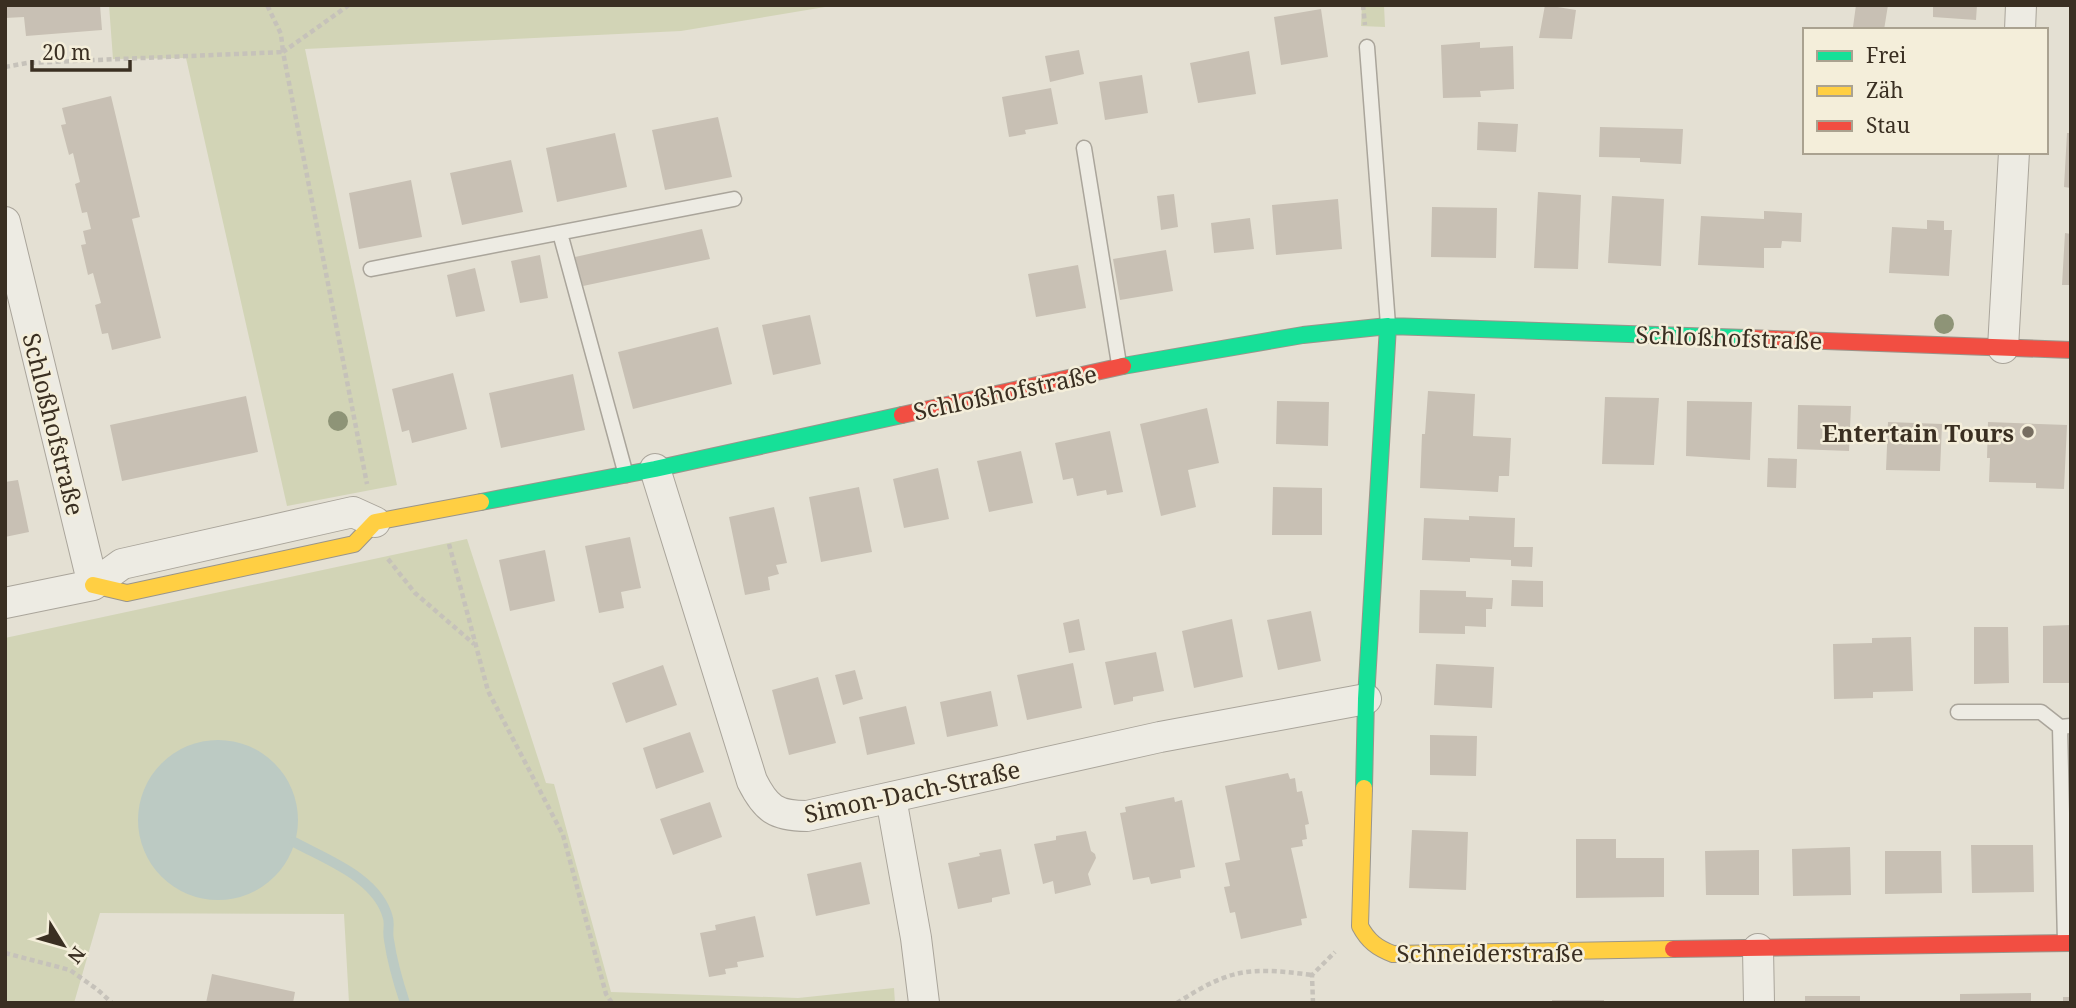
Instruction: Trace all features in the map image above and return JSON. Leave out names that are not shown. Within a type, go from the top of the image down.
[{"type":"street","points":[[2020,28],[2021,5]]},
{"type":"street","points":[[2003,348],[2014,154]]},
{"type":"street","name":"Schloßhofstraße","points":[[5,222],[93,585]]},
{"type":"street","points":[[1360,926],[1366,699],[1388,326]]},
{"type":"street","name":"Schloßhofstraße","points":[[5,603],[93,585],[122,564],[352,512],[375,522],[626,475],[1119,368],[1303,335],[1388,326],[1430,326],[2071,350]]},
{"type":"street","name":"Simon-Dach-Straße","points":[[654,469],[752,781],[761,799],[775,811],[789,816],[807,816],[1160,737],[1366,699]]},
{"type":"street","points":[[891,798],[916,938],[924,1003]]},
{"type":"street","name":"Schneiderstraße","points":[[1360,926],[1367,941],[1378,949],[1393,954],[2068,944]]},
{"type":"street","points":[[1758,949],[1759,1003]]},
{"type":"lane","points":[[1367,47],[1388,326]]},
{"type":"lane","points":[[1084,148],[1119,368]]},
{"type":"lane","points":[[371,269],[734,199]]},
{"type":"lane","points":[[559,233],[626,475]]},
{"type":"lane","name":"Schneiderstraße","points":[[1958,712],[2041,712],[2066,727],[2068,944]]},
{"type":"path","points":[[267,5],[281,34],[382,547],[403,581],[474,644]]},
{"type":"path","points":[[5,67],[51,62],[283,52],[349,5]]},
{"type":"path","points":[[440,509],[488,691],[563,835],[606,994],[612,1003]]},
{"type":"path","points":[[1314,1003],[1312,975],[1360,926]]},
{"type":"path","points":[[5,953],[69,971],[112,1003]]},
{"type":"path","points":[[1177,1003],[1193,992],[1236,974],[1312,975]]},
{"type":"green space","points":[[109,5],[837,5],[681,31],[305,49],[397,485],[287,506],[186,58],[113,59]]},
{"type":"green space","points":[[1362,5],[1384,5],[1385,27],[1361,26]]},
{"type":"green space","points":[[467,539],[546,783],[554,784],[611,992],[798,998],[894,988],[895,1003],[349,1003],[344,914],[100,913],[74,1003],[5,1003],[5,638]]},
{"type":"shaded area","points":[[218,740],[249,746],[274,764],[292,789],[298,820],[292,851],[274,876],[249,894],[218,900],[187,894],[162,876],[144,851],[138,820],[144,789],[162,764],[187,746]]},
{"type":"building","points":[[5,5],[100,5],[102,30],[26,36],[24,17],[5,18]]},
{"type":"building","points":[[1545,5],[1576,10],[1572,39],[1539,38]]},
{"type":"building","points":[[1856,5],[1888,5],[1884,28],[1853,27]]},
{"type":"building","points":[[1933,5],[1977,5],[1976,20],[1933,17]]},
{"type":"building","points":[[1321,9],[1328,57],[1281,65],[1274,17]]},
{"type":"building","points":[[1480,42],[1480,48],[1513,46],[1514,89],[1480,91],[1481,97],[1443,98],[1441,45]]},
{"type":"building","points":[[1079,50],[1084,74],[1050,82],[1045,56]]},
{"type":"building","points":[[1249,51],[1256,94],[1198,103],[1190,63]]},
{"type":"building","points":[[1142,75],[1148,113],[1105,120],[1099,82]]},
{"type":"building","points":[[1051,88],[1058,124],[1025,130],[1026,134],[1009,137],[1002,97]]},
{"type":"building","points":[[111,96],[140,217],[132,219],[161,338],[112,350],[108,333],[102,334],[95,305],[101,303],[93,273],[88,275],[81,245],[86,244],[83,231],[91,229],[87,212],[82,213],[75,184],[80,182],[73,153],[69,155],[61,125],[66,124],[62,108]]},
{"type":"building","points":[[718,117],[732,177],[665,190],[652,130]]},
{"type":"building","points":[[1478,122],[1518,124],[1516,152],[1477,150]]},
{"type":"building","points":[[1600,127],[1683,129],[1681,164],[1640,162],[1640,158],[1599,157]]},
{"type":"building","points":[[615,133],[627,187],[557,202],[546,148]]},
{"type":"building","points":[[2067,133],[2071,133],[2071,188],[2064,187]]},
{"type":"building","points":[[511,160],[523,212],[462,225],[450,173]]},
{"type":"building","points":[[411,180],[422,237],[359,249],[349,193]]},
{"type":"building","points":[[1538,192],[1581,195],[1578,269],[1534,268]]},
{"type":"building","points":[[1174,194],[1178,227],[1161,230],[1157,196]]},
{"type":"building","points":[[1612,196],[1664,199],[1661,266],[1608,263]]},
{"type":"building","points":[[1338,199],[1342,249],[1276,255],[1272,205]]},
{"type":"building","points":[[1432,207],[1497,208],[1496,258],[1431,257]]},
{"type":"building","points":[[1764,211],[1802,213],[1801,242],[1782,241],[1781,248],[1764,248],[1764,268],[1698,265],[1701,216],[1764,219]]},
{"type":"building","points":[[1250,218],[1254,249],[1214,253],[1211,223]]},
{"type":"building","points":[[1927,220],[1944,221],[1944,230],[1952,230],[1949,276],[1889,273],[1892,227],[1927,229]]},
{"type":"building","points":[[702,229],[710,259],[583,286],[575,257]]},
{"type":"building","points":[[2065,233],[2071,234],[2071,285],[2062,285]]},
{"type":"building","points":[[1166,250],[1173,291],[1120,300],[1113,259]]},
{"type":"building","points":[[540,255],[548,298],[520,303],[511,261]]},
{"type":"building","points":[[1078,265],[1086,308],[1036,317],[1028,274]]},
{"type":"building","points":[[475,268],[485,311],[456,317],[447,275]]},
{"type":"building","points":[[810,315],[821,364],[773,375],[762,325]]},
{"type":"building","points":[[718,327],[732,384],[633,409],[618,352]]},
{"type":"building","points":[[453,373],[467,429],[412,443],[409,430],[402,432],[392,389]]},
{"type":"building","points":[[573,374],[585,430],[501,448],[489,393]]},
{"type":"building","points":[[1428,391],[1475,394],[1473,436],[1511,438],[1509,476],[1499,476],[1498,492],[1420,488],[1422,434],[1425,434]]},
{"type":"building","points":[[246,396],[258,452],[122,481],[110,425]]},
{"type":"building","points":[[1605,397],[1659,398],[1654,465],[1602,464]]},
{"type":"building","points":[[1277,401],[1329,402],[1328,446],[1276,444]]},
{"type":"building","points":[[1687,401],[1752,402],[1750,460],[1686,456]]},
{"type":"building","points":[[1798,405],[1851,406],[1849,451],[1797,449]]},
{"type":"building","points":[[1207,408],[1219,463],[1188,470],[1196,507],[1161,516],[1140,424]]},
{"type":"building","points":[[1888,422],[1942,424],[1940,471],[1886,470]]},
{"type":"building","points":[[1988,422],[2067,425],[2064,489],[2036,488],[2036,483],[1989,482]]},
{"type":"building","points":[[1110,431],[1123,492],[1107,495],[1106,490],[1077,496],[1073,478],[1063,480],[1055,443]]},
{"type":"building","points":[[1021,451],[1033,503],[989,512],[977,461]]},
{"type":"building","points":[[1768,458],[1797,459],[1796,488],[1767,487]]},
{"type":"building","points":[[938,468],[949,519],[904,528],[893,479]]},
{"type":"building","points":[[18,480],[29,532],[5,537],[5,482]]},
{"type":"building","points":[[859,487],[872,552],[821,562],[809,497]]},
{"type":"building","points":[[1273,487],[1322,488],[1322,535],[1272,535]]},
{"type":"building","points":[[774,507],[787,563],[776,565],[779,574],[768,577],[770,590],[745,595],[729,517]]},
{"type":"building","points":[[1469,516],[1515,518],[1514,547],[1533,547],[1532,567],[1511,566],[1511,560],[1422,560],[1424,518],[1469,520]]},
{"type":"building","points":[[630,537],[641,588],[621,592],[624,608],[599,613],[585,546]]},
{"type":"building","points":[[545,550],[555,601],[510,611],[499,560]]},
{"type":"building","points":[[1512,580],[1543,581],[1543,607],[1511,606]]},
{"type":"building","points":[[1420,590],[1466,591],[1466,597],[1493,598],[1492,609],[1486,609],[1486,627],[1465,626],[1465,634],[1419,633]]},
{"type":"building","points":[[1311,611],[1321,661],[1278,670],[1267,620]]},
{"type":"building","points":[[1079,619],[1085,650],[1069,653],[1063,623]]},
{"type":"building","points":[[1232,619],[1243,677],[1194,688],[1182,631]]},
{"type":"building","points":[[2071,625],[2071,683],[2043,683],[2043,626]]},
{"type":"building","points":[[1974,627],[2008,627],[2009,683],[1974,684]]},
{"type":"building","points":[[1911,637],[1913,691],[1873,692],[1873,698],[1834,699],[1833,644],[1872,643],[1872,638]]},
{"type":"building","points":[[1156,652],[1164,691],[1133,697],[1133,701],[1114,705],[1105,662]]},
{"type":"building","points":[[1073,663],[1082,708],[1027,720],[1017,675]]},
{"type":"building","points":[[1436,664],[1494,667],[1492,708],[1434,705]]},
{"type":"building","points":[[663,665],[677,705],[626,723],[612,683]]},
{"type":"building","points":[[855,670],[863,699],[843,705],[835,675]]},
{"type":"building","points":[[818,677],[836,743],[789,755],[772,690]]},
{"type":"building","points":[[991,691],[998,726],[947,737],[940,702]]},
{"type":"building","points":[[906,706],[915,744],[867,755],[859,717]]},
{"type":"building","points":[[690,732],[704,772],[656,789],[643,748]]},
{"type":"building","points":[[1430,735],[1477,736],[1476,776],[1430,775]]},
{"type":"building","points":[[1288,773],[1290,779],[1295,778],[1297,792],[1302,791],[1309,824],[1305,825],[1307,839],[1302,840],[1303,846],[1291,848],[1307,918],[1301,919],[1302,925],[1241,939],[1235,912],[1230,913],[1224,887],[1230,886],[1225,863],[1240,860],[1225,786]]},
{"type":"building","points":[[1174,797],[1175,802],[1182,800],[1195,867],[1180,870],[1181,878],[1151,884],[1149,877],[1133,880],[1120,813],[1126,812],[1125,807]]},
{"type":"building","points":[[710,802],[722,837],[673,855],[660,819]]},
{"type":"building","points":[[1412,830],[1468,832],[1466,890],[1409,888]]},
{"type":"building","points":[[1086,831],[1091,851],[1096,858],[1088,874],[1091,885],[1055,894],[1053,881],[1043,884],[1034,844],[1056,840],[1056,836]]},
{"type":"building","points":[[1576,839],[1616,839],[1616,858],[1664,858],[1664,897],[1576,898]]},
{"type":"building","points":[[1971,845],[2033,845],[2034,892],[1972,893]]},
{"type":"building","points":[[1850,847],[1851,895],[1793,896],[1792,849]]},
{"type":"building","points":[[1001,849],[1010,894],[992,898],[992,902],[958,909],[948,863]]},
{"type":"building","points":[[1759,850],[1759,895],[1706,895],[1705,851]]},
{"type":"building","points":[[1885,851],[1941,851],[1942,893],[1885,894]]},
{"type":"building","points":[[861,862],[870,904],[816,916],[807,874]]},
{"type":"building","points":[[755,916],[764,957],[737,962],[738,967],[725,969],[726,974],[709,977],[700,933],[716,930],[715,925]]},
{"type":"building","points":[[212,974],[295,992],[293,1003],[206,1003]]},
{"type":"building","points":[[2031,993],[2031,1003],[1960,1003],[1960,994]]},
{"type":"building","points":[[1805,996],[1860,996],[1860,1003],[1805,1003]]},
{"type":"building","points":[[2063,997],[2071,997],[2071,1003],[2063,1003]]},
{"type":"building","points":[[1552,1000],[1604,1000],[1604,1003],[1552,1003]]},
{"type":"waterway","points":[[294,842],[336,863],[374,892],[389,921],[388,937],[405,1003]]},
{"type":"traffic: fast","points":[[1364,788],[1366,699],[1388,326]]},
{"type":"traffic: fast","points":[[1123,366],[1303,335],[1388,326],[1747,338]]},
{"type":"traffic: fast","points":[[481,502],[655,469],[902,415]]},
{"type":"traffic: slow","points":[[93,585],[127,593],[354,544],[375,522],[481,502]]},
{"type":"traffic: slow","points":[[1364,788],[1360,926],[1366,936],[1382,949],[1393,954],[1673,949]]},
{"type":"traffic: jam","points":[[1747,338],[2071,350]]},
{"type":"traffic: jam","points":[[902,415],[1123,366]]},
{"type":"traffic: jam","points":[[1673,949],[2071,943]]},
{"type":"place","name":"Entertain Tours","points":[[2028,432]]}]
